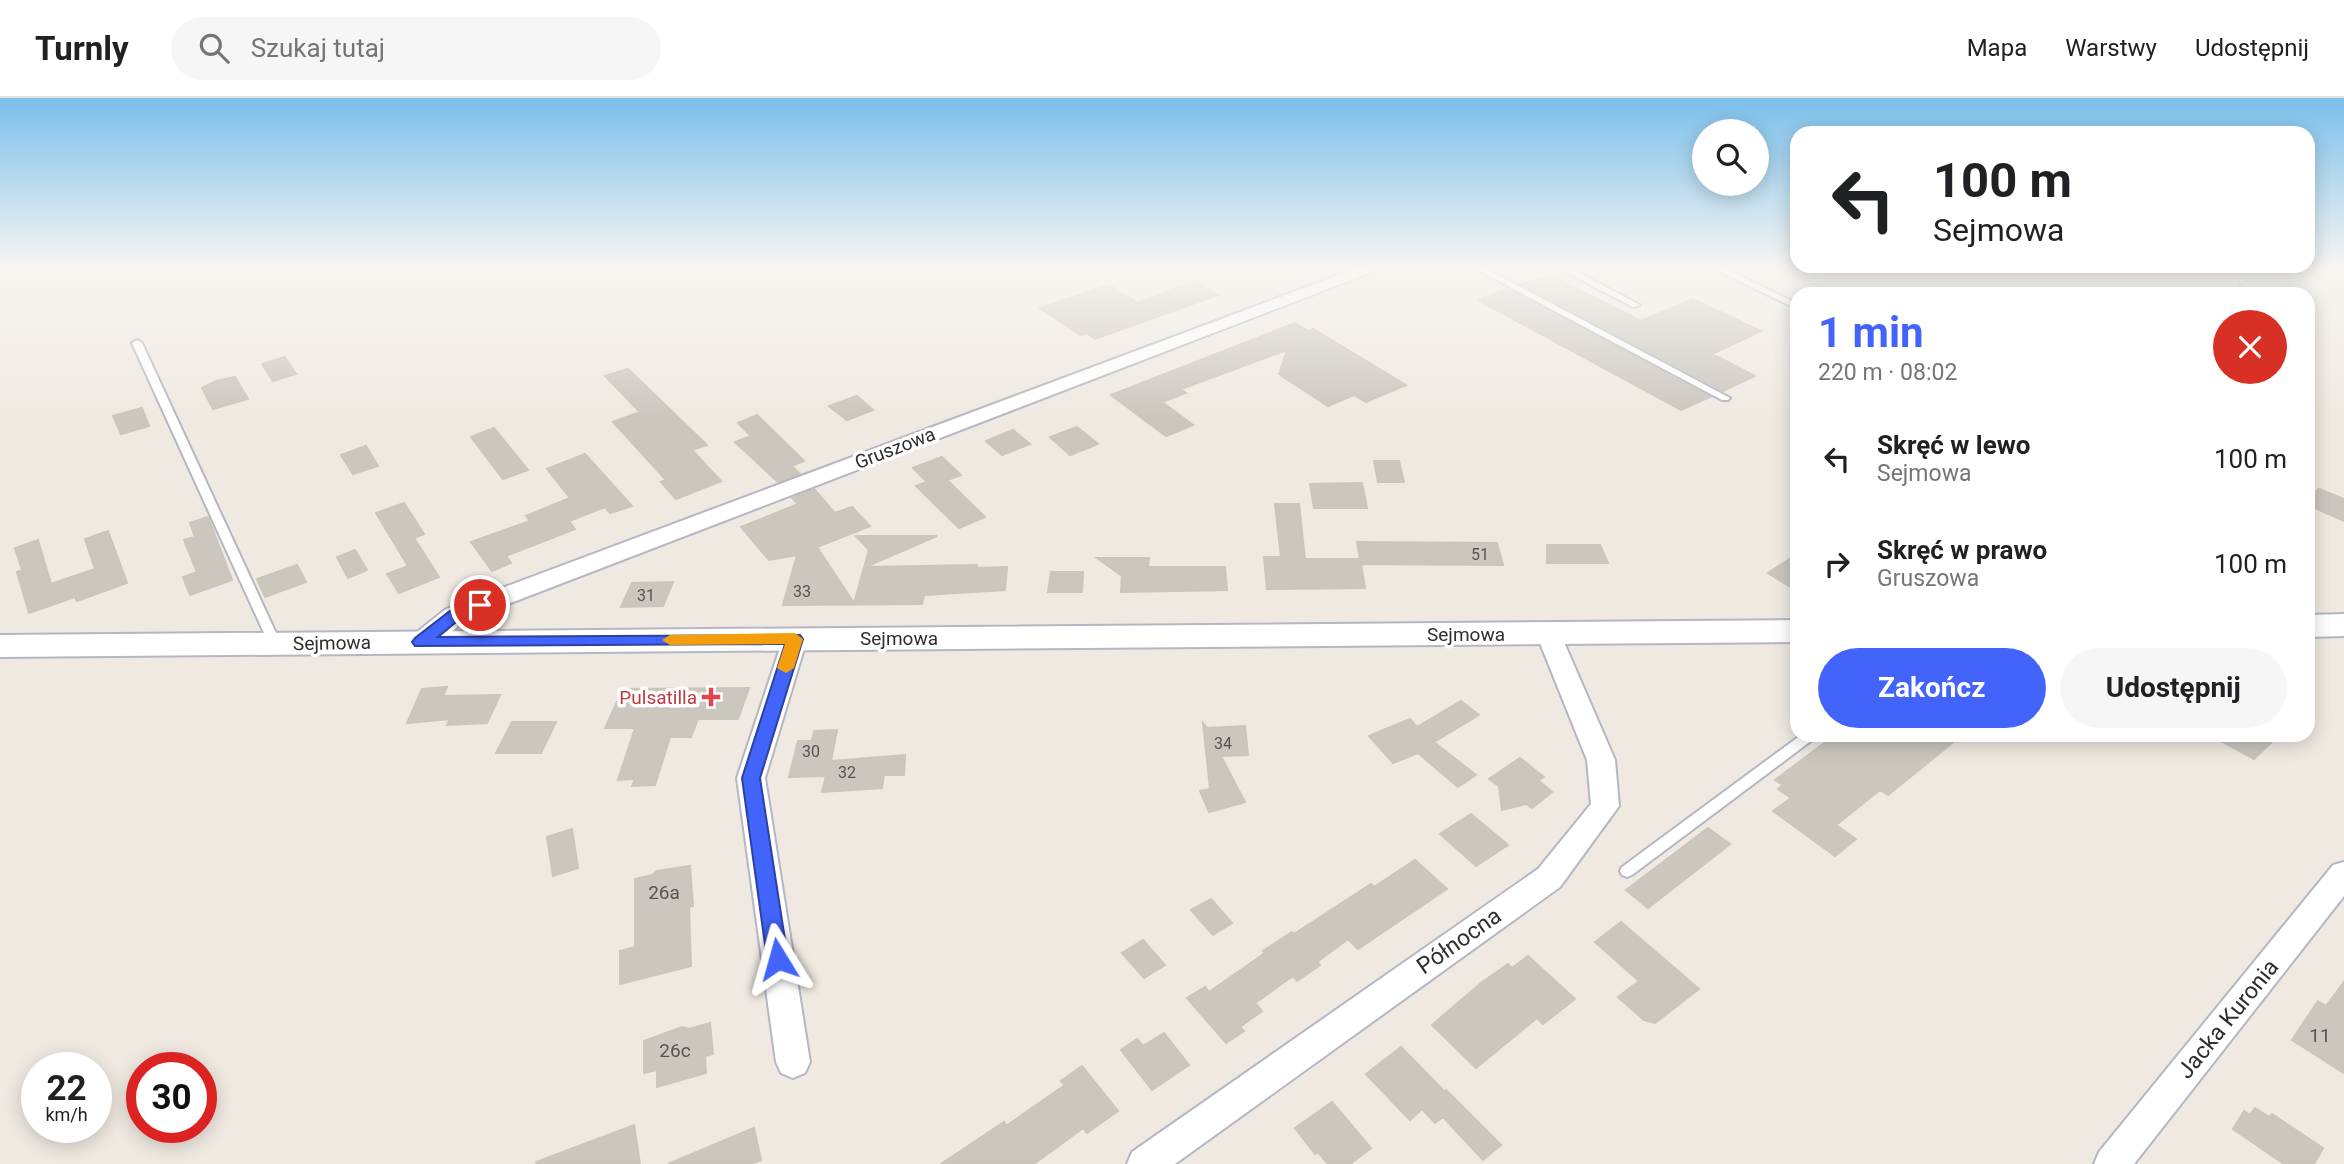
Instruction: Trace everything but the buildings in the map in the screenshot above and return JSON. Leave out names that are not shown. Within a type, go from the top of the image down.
[{"type":"main road","points":[[2315,626],[2344,625]]},
{"type":"main road","name":"Sejmowa","points":[[0,646],[1790,631]]},
{"type":"street","name":"Gruszowa","points":[[421,642],[456,615],[1248,317]]},
{"type":"street","name":"Północna","points":[[1145,1164],[1549,878],[1605,806],[1601,760],[1548,633]]},
{"type":"street","points":[[793,1062],[751,778],[795,639]]},
{"type":"street","name":"Jacka Kuronia","points":[[2112,1164],[2344,874]]},
{"type":"lane","points":[[1570,317],[1725,397]]},
{"type":"lane","points":[[137,343],[275,644]]},
{"type":"lane","points":[[1627,871],[1801,742]]},
{"type":"slow traffic","points":[[670,640],[795,639],[786,668]]},
{"type":"place","name":"Pulsatilla","points":[[711,697]]},
{"type":"route","points":[[480,605],[456,615],[421,642],[795,639],[751,778],[778,959]]}]
